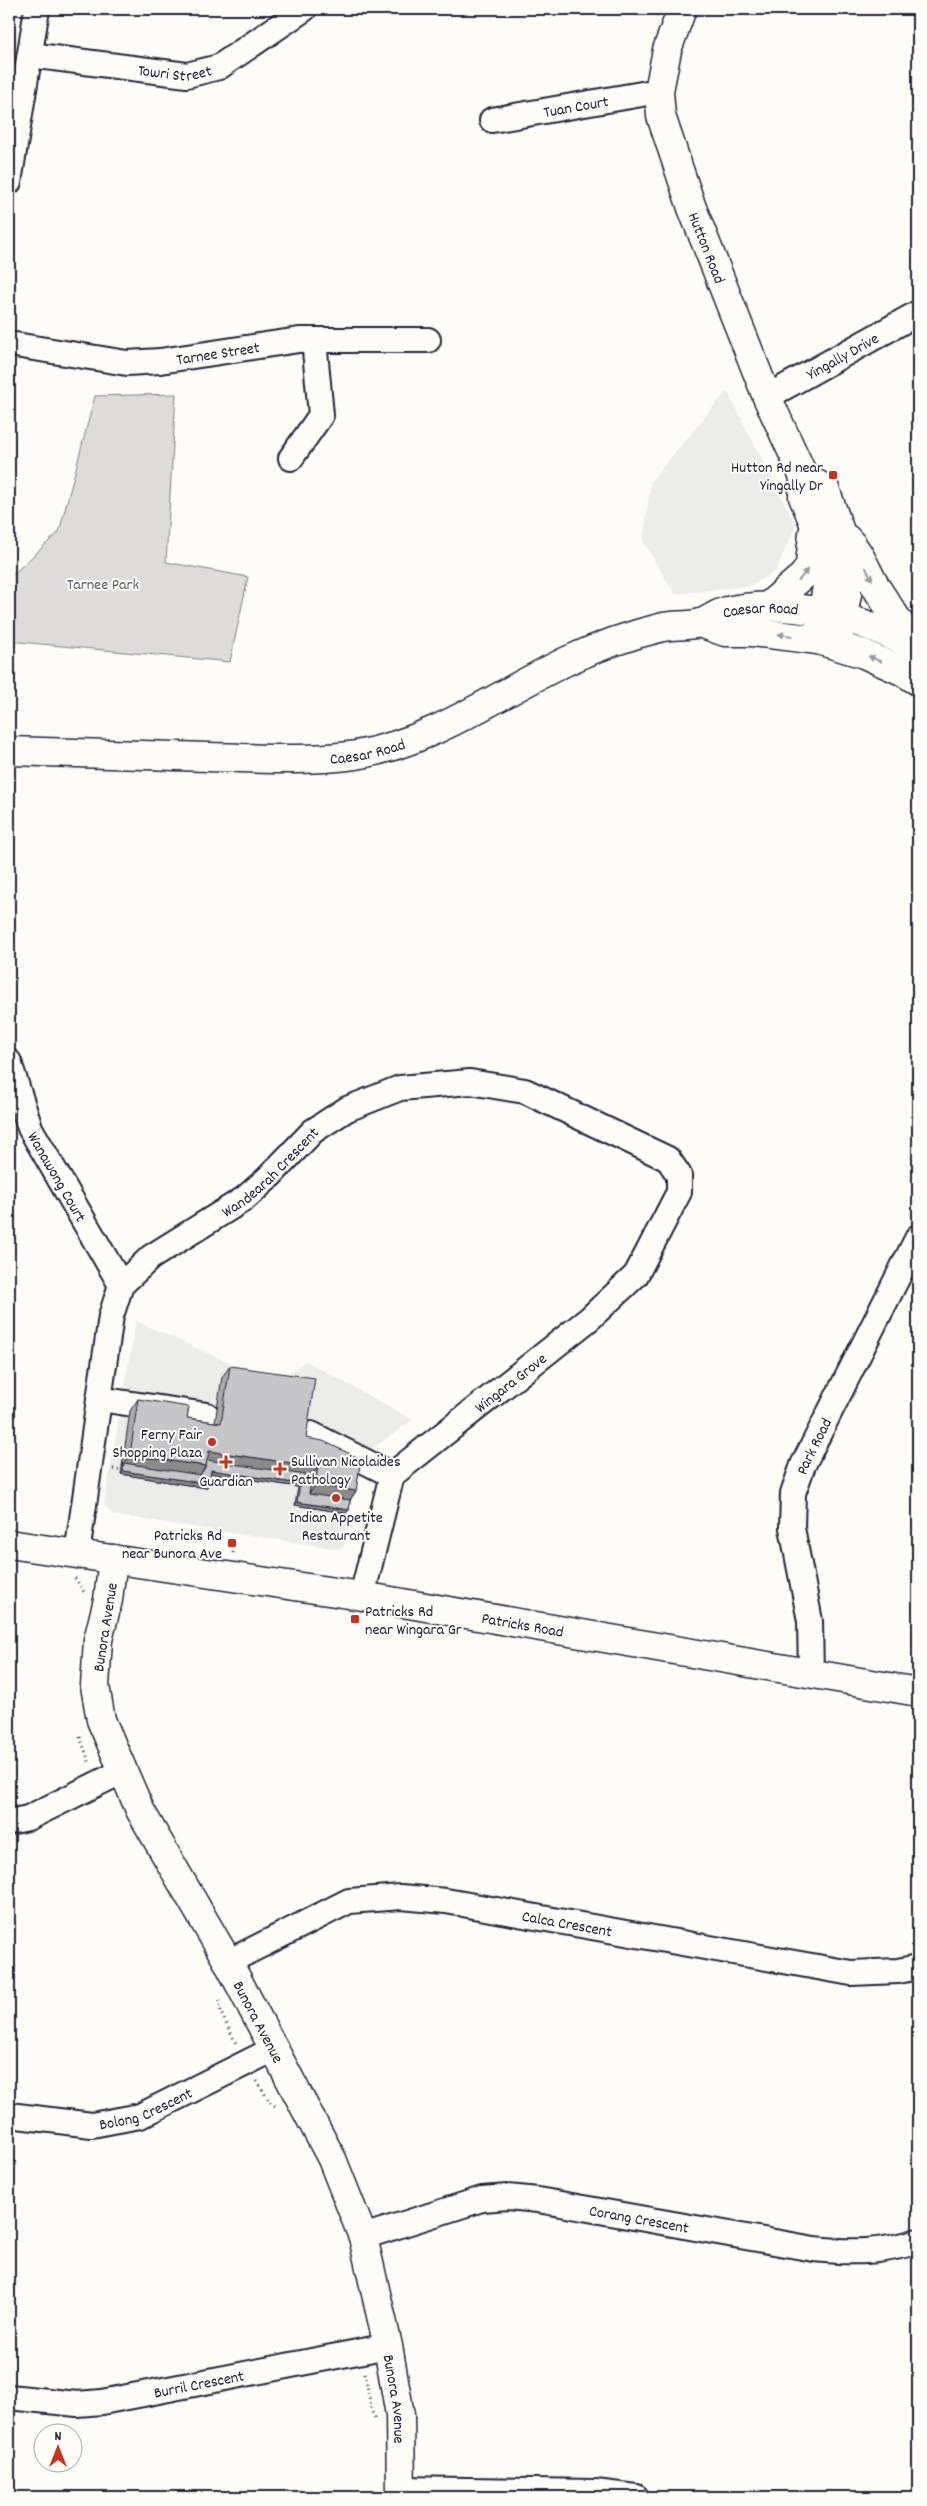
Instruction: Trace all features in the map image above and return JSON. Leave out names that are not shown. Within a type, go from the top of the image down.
[{"type":"street","points":[[9,182],[37,9]]},
{"type":"street","name":"Towri Street","points":[[30,55],[186,75],[219,67],[304,9]]},
{"type":"street","name":"Hutton Road","points":[[682,9],[667,50],[658,91],[661,116],[692,208],[767,397],[804,478],[803,497],[826,560],[828,586],[834,614]]},
{"type":"street","name":"Tuan Court","points":[[492,120],[658,91]]},
{"type":"street","name":"Yingally Drive","points":[[767,397],[918,313]]},
{"type":"street","name":"Tarnee Street","points":[[9,344],[127,363],[160,361],[299,340],[428,340]]},
{"type":"street","points":[[291,458],[321,415],[314,340]]},
{"type":"street","name":"Hutton Road","points":[[804,478],[825,489],[847,551],[847,595],[834,614],[828,643]]},
{"type":"street","points":[[767,607],[794,585],[810,565],[814,523]]},
{"type":"street","points":[[842,534],[856,548],[878,592],[917,649]]},
{"type":"street","name":"Caesar Road","points":[[9,751],[306,760],[358,754],[407,741],[446,726],[568,660],[609,643],[646,631],[700,623],[726,611],[767,607],[834,614],[917,649]]},
{"type":"street","name":"Caesar Road","points":[[700,623],[725,632],[752,632],[828,643],[895,667],[918,681]]},
{"type":"street","name":"Wanawong Court","points":[[9,1062],[30,1128],[121,1285]]},
{"type":"street","name":"Wandearah Crescent","points":[[77,1554],[111,1316],[121,1285],[151,1257],[244,1199],[268,1178],[313,1131],[347,1109],[400,1088],[470,1082],[525,1091],[668,1159],[679,1176]]},
{"type":"street","name":"Wingara Grove","points":[[392,1475],[590,1319],[636,1275],[679,1192],[679,1176]]},
{"type":"street","name":"Park Road","points":[[811,1674],[810,1620],[792,1528],[793,1493],[803,1465],[918,1237]]},
{"type":"street","points":[[99,1398],[207,1415]]},
{"type":"street","points":[[311,1434],[392,1475],[362,1596]]},
{"type":"street","name":"Patricks Road","points":[[9,1544],[362,1596],[918,1692]]},
{"type":"street","name":"Bunora Avenue","points":[[113,1559],[108,1600],[98,1640],[96,1686],[101,1720],[140,1810],[228,1962],[272,2050],[332,2159],[363,2237],[388,2346],[400,2415],[401,2493]]},
{"type":"street","points":[[9,1822],[28,1818],[123,1771]]},
{"type":"street","name":"Calca Crescent","points":[[228,1962],[349,1901],[401,1897],[446,1900],[851,1973],[898,1971],[918,1967]]},
{"type":"street","name":"Bolong Crescent","points":[[9,2115],[92,2125],[140,2116],[272,2050]]},
{"type":"street","name":"Corang Crescent","points":[[363,2237],[482,2199],[508,2197],[538,2200],[830,2251],[855,2253],[895,2249],[918,2242]]},
{"type":"street","name":"Burril Crescent","points":[[9,2396],[77,2404],[102,2402],[388,2346]]},
{"type":"street","points":[[401,2493],[595,2492],[636,2497]]},
{"type":"path","points":[[113,1469],[131,1472]]},
{"type":"path","points":[[257,2080],[276,2107]]},
{"type":"shaded area","points":[[727,391],[796,525],[776,571],[750,586],[675,594],[643,541],[651,481]]},
{"type":"shaded area","points":[[136,1321],[275,1383],[306,1361],[413,1420],[376,1446],[356,1474],[343,1547],[339,1549],[113,1515],[104,1504]]},
{"type":"green space","name":"Tarnee Park","points":[[176,394],[166,562],[248,577],[230,662],[9,641],[9,578],[59,532],[95,396]]},
{"type":"building","name":"Ferny Fair Shopping Plaza","points":[[230,1366],[315,1378],[306,1438],[323,1441],[361,1459],[356,1491],[315,1485],[318,1467],[209,1451],[206,1466],[130,1455],[138,1399],[189,1407],[187,1418],[221,1423]]},
{"type":"building","points":[[207,1460],[312,1476],[309,1494],[350,1500],[349,1510],[297,1502],[300,1484],[211,1470],[209,1484],[123,1471],[124,1463],[200,1475],[206,1466]]},
{"type":"place","name":"Hutton Rd near Yingally Dr","points":[[833,475]]},
{"type":"place","name":"Ferny Fair Shopping Plaza","points":[[212,1442]]},
{"type":"place","name":"Guardian","points":[[226,1462]]},
{"type":"place","name":"Sullivan Nicolaides Pathology","points":[[280,1469]]},
{"type":"place","name":"Indian Appetite Restaurant","points":[[336,1498]]},
{"type":"place","name":"Patricks Rd near Bunora Ave","points":[[232,1543]]},
{"type":"place","name":"Patricks Rd near Wingara Gr","points":[[355,1619]]}]
